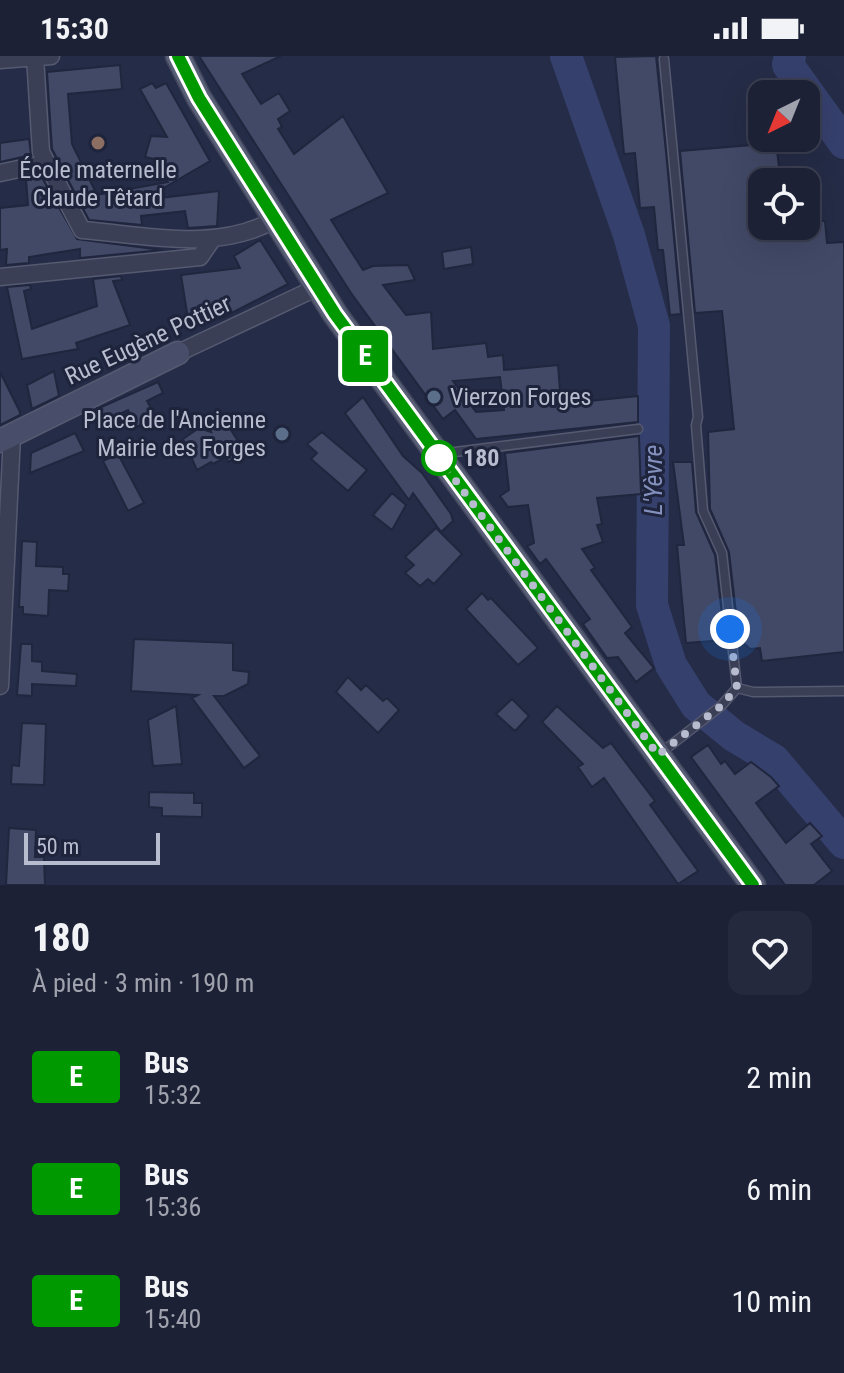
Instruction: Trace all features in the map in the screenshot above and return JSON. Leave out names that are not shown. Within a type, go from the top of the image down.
[{"type":"main road","points":[[178,56],[199,98],[318,287],[442,462],[658,755],[743,882]]},
{"type":"street","points":[[0,60],[43,57],[41,152],[82,230],[211,241],[258,229],[276,219]]},
{"type":"street","points":[[0,173],[47,163]]},
{"type":"street","points":[[0,277],[200,257],[211,241]]},
{"type":"street","name":"Rue Eugène Pottier","points":[[6,438],[318,287]]},
{"type":"street","points":[[0,686],[6,438]]},
{"type":"lane","points":[[658,755],[721,706],[737,688],[722,553],[703,511],[696,425],[698,417],[664,59]]},
{"type":"lane","points":[[442,462],[455,452],[638,429]]},
{"type":"lane","points":[[737,688],[753,692],[844,691]]},
{"type":"building","points":[[199,56],[281,56],[242,74],[261,104],[279,93],[290,111],[278,119],[282,127],[278,129],[294,154],[343,116],[388,193],[331,220],[363,270],[373,266],[408,265],[415,280],[383,285],[406,315],[431,312],[433,349],[486,343],[488,357],[503,355],[504,370],[558,365],[561,404],[638,396],[638,422],[476,439],[455,410],[443,419],[351,293]],"holes":[[[500,377],[504,410],[476,412],[453,381]]]},
{"type":"building","points":[[656,56],[681,314],[670,315],[663,250],[658,250],[654,207],[640,208],[635,153],[624,154],[615,57]]},
{"type":"building","points":[[120,65],[122,89],[68,94],[72,144],[97,195],[168,182],[154,159],[145,157],[151,136],[167,137],[140,89],[152,83],[156,88],[166,83],[210,161],[143,200],[219,191],[217,226],[188,228],[185,211],[141,216],[142,225],[89,220],[52,149],[47,72]]},
{"type":"building","points":[[29,139],[31,155],[0,162],[0,143]]},
{"type":"building","points":[[748,145],[748,152],[777,152],[779,168],[748,168],[748,240],[820,240],[820,221],[825,221],[827,243],[844,242],[844,652],[762,661],[760,648],[750,649],[739,639],[729,552],[710,509],[708,432],[734,429],[722,311],[695,313],[680,151]]},
{"type":"building","points":[[41,176],[77,239],[162,250],[80,258],[80,249],[29,257],[29,263],[6,265],[7,249],[0,250],[0,208],[28,205],[26,179]]},
{"type":"building","points":[[260,240],[288,284],[220,319],[214,306],[188,319],[181,275],[240,268],[234,256]]},
{"type":"building","points":[[471,247],[473,264],[444,269],[442,252]]},
{"type":"building","points":[[121,276],[122,280],[113,281],[130,325],[76,343],[78,349],[22,359],[7,287],[30,285],[31,289],[24,291],[32,329],[97,306],[93,279]]},
{"type":"building","points":[[54,371],[59,396],[32,409],[27,385]]},
{"type":"building","points":[[0,372],[20,415],[0,425]]},
{"type":"building","points":[[158,382],[163,393],[147,401],[156,417],[137,427],[128,410],[97,425],[90,412]]},
{"type":"building","points":[[363,397],[403,456],[422,473],[451,514],[453,521],[441,532],[413,493],[409,500],[345,413]]},
{"type":"building","points":[[217,419],[221,426],[229,427],[238,441],[234,445],[241,455],[228,462],[226,457],[213,464],[211,462],[197,470],[183,439],[199,428],[211,432],[207,425]]},
{"type":"building","points":[[322,432],[367,470],[348,491],[311,459],[317,453],[307,444]]},
{"type":"building","points":[[75,433],[84,451],[30,473],[31,453]]},
{"type":"building","points":[[639,436],[641,494],[597,498],[602,524],[597,525],[603,542],[582,549],[595,568],[591,570],[632,627],[625,633],[654,668],[636,682],[618,657],[607,658],[583,624],[590,619],[546,559],[540,564],[527,546],[534,543],[528,505],[508,507],[500,496],[509,490],[505,453]]},
{"type":"building","points":[[118,454],[144,503],[128,511],[103,461]]},
{"type":"building","points":[[673,462],[692,462],[696,512],[715,555],[725,640],[686,643],[677,545],[684,545]]},
{"type":"building","points":[[392,493],[406,505],[392,530],[373,515]]},
{"type":"building","points":[[436,528],[462,554],[434,584],[428,579],[420,586],[405,573],[414,565],[405,557]]},
{"type":"building","points":[[22,541],[37,542],[36,566],[63,567],[63,574],[69,574],[68,591],[49,590],[48,616],[23,614],[23,607],[19,607]]},
{"type":"building","points":[[482,593],[488,600],[491,598],[538,648],[518,665],[466,609]]},
{"type":"building","points":[[134,639],[233,643],[233,670],[249,672],[248,684],[224,696],[214,696],[260,756],[244,768],[192,698],[198,695],[131,691]]},
{"type":"building","points":[[21,644],[32,644],[32,661],[42,662],[42,671],[77,674],[76,686],[32,684],[32,696],[17,695]]},
{"type":"building","points":[[348,677],[361,690],[366,685],[383,701],[387,698],[399,710],[378,733],[336,692]]},
{"type":"building","points":[[512,699],[529,716],[515,731],[496,714]]},
{"type":"building","points":[[176,706],[182,764],[153,766],[148,720]]},
{"type":"building","points":[[557,706],[603,748],[611,743],[655,801],[650,805],[698,871],[678,884],[604,778],[592,787],[578,767],[583,764],[542,722]]},
{"type":"building","points":[[22,723],[46,724],[44,785],[11,784],[12,765],[19,766]]},
{"type":"building","points":[[708,745],[721,764],[725,761],[735,774],[751,762],[771,777],[779,786],[756,803],[786,843],[810,823],[822,836],[811,844],[832,871],[814,885],[785,885],[691,757]]},
{"type":"building","points":[[149,792],[194,793],[194,803],[202,803],[202,817],[162,816],[162,808],[149,807]]},
{"type":"building","points":[[9,828],[36,830],[35,857],[44,857],[45,885],[6,885]]},
{"type":"waterway","name":"L'Yèvre","points":[[566,56],[629,235],[654,326],[652,605],[671,665],[696,705],[734,736],[774,760],[844,843]]},
{"type":"waterway","name":"L'Yèvre","points":[[790,56],[788,65],[844,143]]},
{"type":"bus line","name":"E","points":[[178,56],[199,98],[335,314],[753,885]]},
{"type":"place","name":"École maternelle Claude Têtard","points":[[98,143]]},
{"type":"place","name":"Vierzon Forges","points":[[434,397]]},
{"type":"place","name":"Place de l'Ancienne Mairie des Forges","points":[[282,434]]},
{"type":"place","name":"180","points":[[439,458]]},
{"type":"route","points":[[439,458],[658,755],[721,706],[737,688],[730,629]]}]
